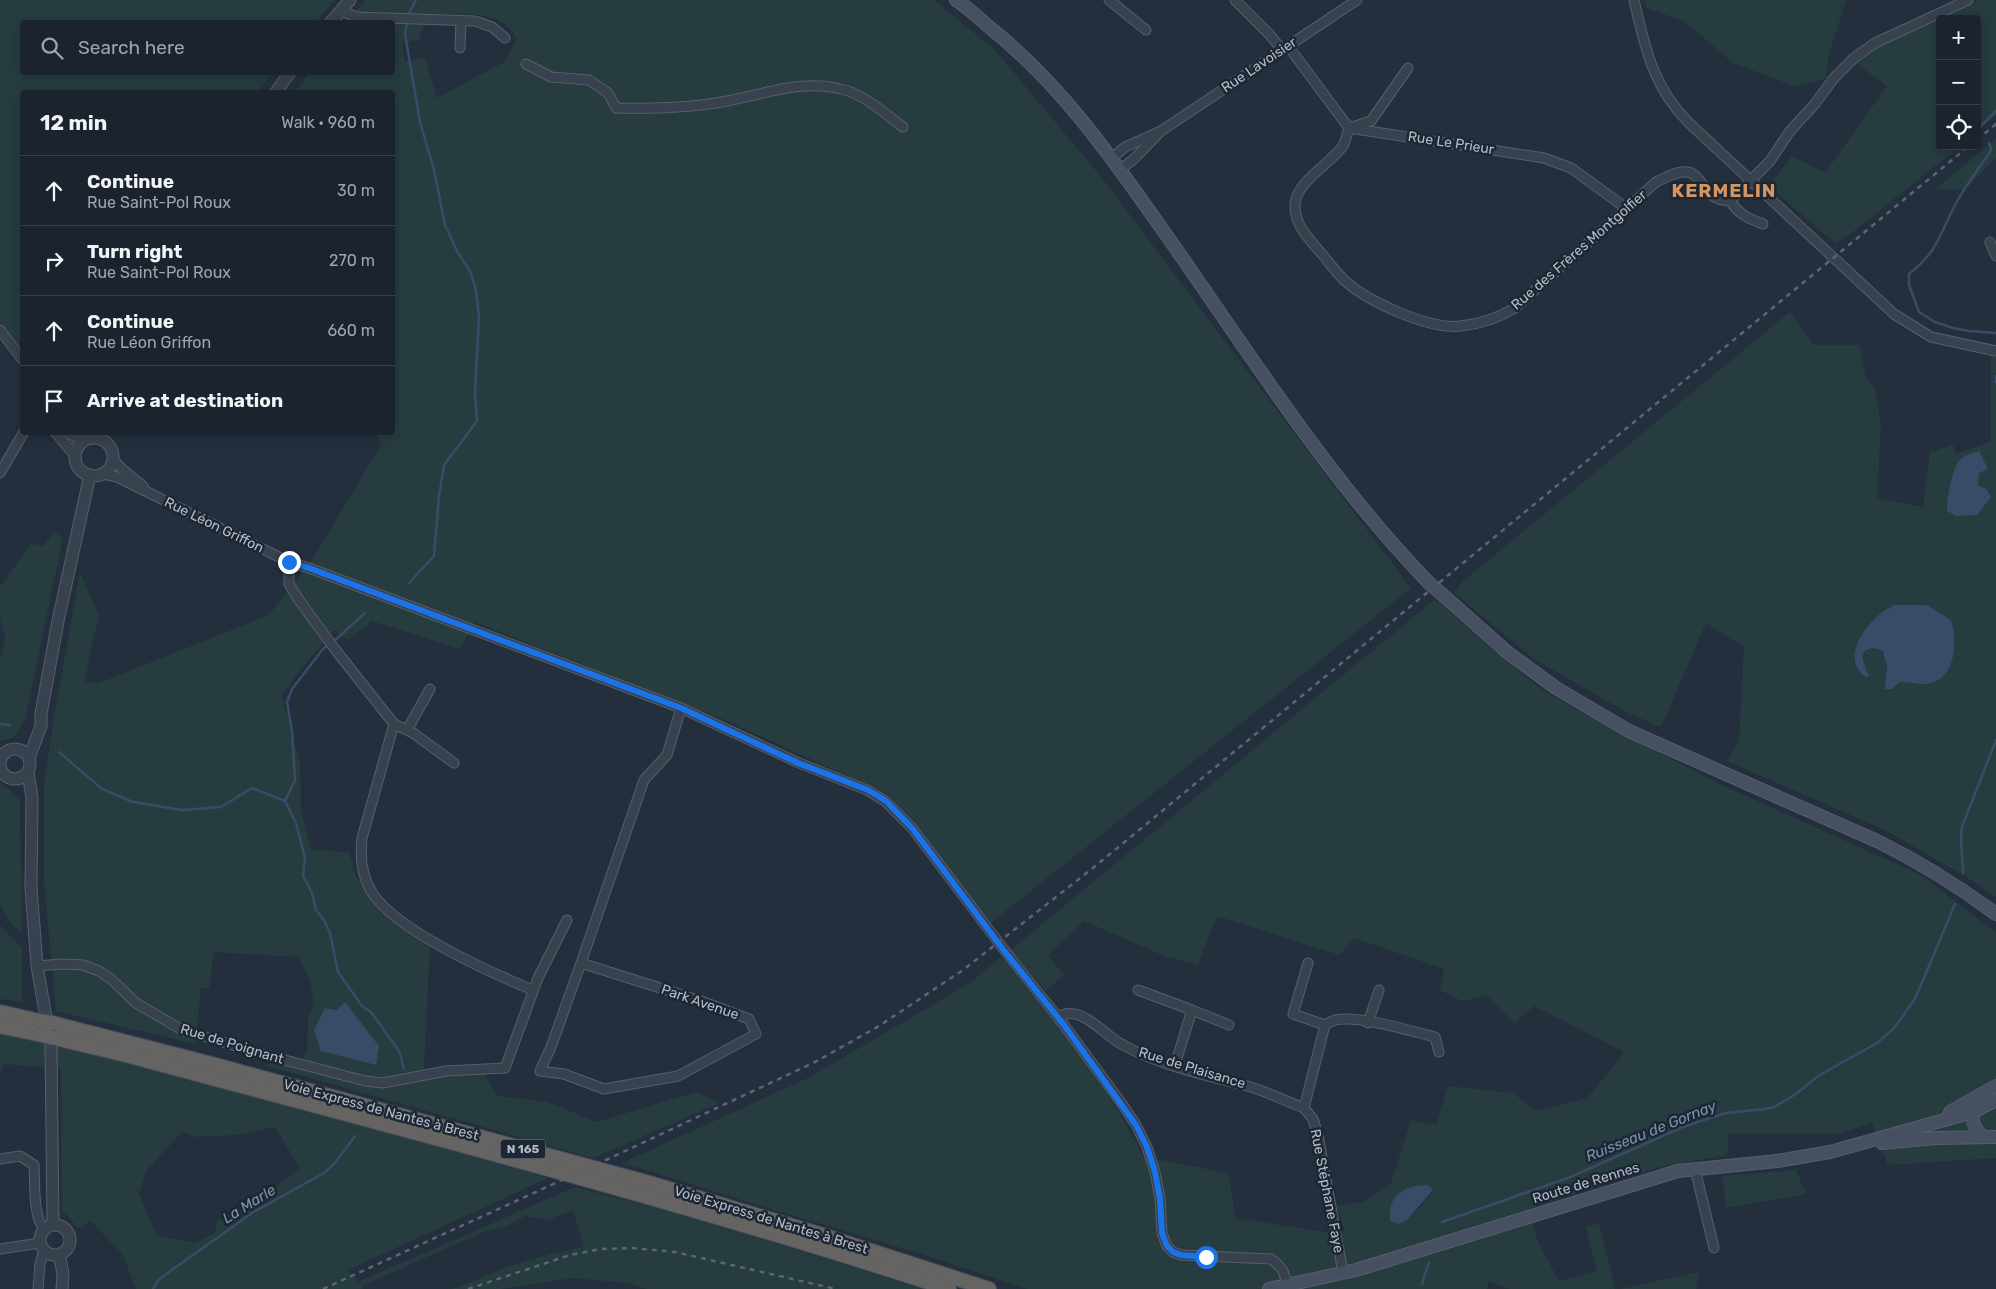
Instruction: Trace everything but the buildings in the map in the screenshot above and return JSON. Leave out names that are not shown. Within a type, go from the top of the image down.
[{"type":"highway","name":"Voie Express de Nantes à Brest","points":[[0,1012],[208,1063],[646,1182],[813,1232],[989,1289]]},
{"type":"highway","name":"Voie Express de Nantes à Brest","points":[[0,1026],[145,1060],[654,1198],[948,1289]]},
{"type":"main road","points":[[956,0],[1036,67],[1073,107],[1112,158],[1328,464],[1378,527],[1429,583],[1507,652],[1549,683],[1629,731],[1912,858],[1996,914]]},
{"type":"main road","points":[[1976,899],[1996,920]]},
{"type":"main road","name":"Route de Rennes","points":[[1973,1112],[1980,1102],[1996,1088]]},
{"type":"main road","name":"Route de Rennes","points":[[1916,1127],[1963,1107],[1996,1088]]},
{"type":"main road","points":[[1992,1136],[1985,1130],[1981,1120],[1984,1112],[1996,1100]]},
{"type":"main road","name":"Route de Rennes","points":[[1269,1289],[1342,1273],[1409,1254],[1678,1171],[1778,1162],[1830,1152],[1973,1112],[1996,1100]]},
{"type":"main road","points":[[1973,1112],[1972,1122],[1976,1130],[1992,1136]]},
{"type":"main road","points":[[1855,1145],[1867,1146],[1927,1139],[1992,1136]]},
{"type":"street","points":[[333,20],[350,0]]},
{"type":"street","points":[[1109,0],[1146,30]]},
{"type":"street","points":[[1235,0],[1285,48],[1349,128],[1371,121],[1408,68]]},
{"type":"street","name":"Rue Lavoisier","points":[[1112,158],[1125,147],[1161,131],[1357,0]]},
{"type":"street","points":[[1634,0],[1653,72],[1668,99],[1683,117],[1894,314],[1931,337],[1996,350]]},
{"type":"street","points":[[1763,224],[1748,219],[1738,212],[1730,201],[1770,161],[1790,131],[1814,105],[1834,78],[1854,58],[1883,39],[1968,0]]},
{"type":"street","points":[[341,11],[357,17],[401,20],[475,21],[492,27],[504,38]]},
{"type":"street","points":[[460,48],[461,21]]},
{"type":"street","points":[[526,64],[551,77],[589,80],[608,93],[616,108],[666,109],[727,102],[777,89],[817,86],[841,89],[865,99],[902,127]]},
{"type":"street","points":[[277,90],[288,75]]},
{"type":"street","name":"Rue des Frères Montgolfier","points":[[1349,128],[1343,146],[1301,188],[1295,201],[1295,216],[1304,233],[1343,279],[1363,294],[1396,312],[1427,322],[1460,327],[1499,317],[1515,308],[1656,182],[1676,173],[1685,171],[1694,174],[1710,194],[1718,199],[1730,201]]},
{"type":"street","name":"Rue Le Prieur","points":[[1349,128],[1544,158],[1570,168],[1626,208]]},
{"type":"street","name":"Rue Lavoisier","points":[[1120,170],[1135,158],[1161,131]]},
{"type":"street","points":[[1990,242],[1996,256]]},
{"type":"street","points":[[0,330],[20,356]]},
{"type":"street","points":[[0,472],[22,435]]},
{"type":"street","points":[[58,435],[76,457]]},
{"type":"street","points":[[72,435],[85,441]]},
{"type":"street","points":[[101,436],[108,445],[113,459],[109,469],[103,474],[90,475],[78,466],[76,457],[78,448],[85,441],[101,436]]},
{"type":"street","name":"Rue Léon Griffon","points":[[113,459],[122,469],[155,496]]},
{"type":"street","name":"Rue Léon Griffon","points":[[103,474],[117,477],[289,562],[681,708],[798,763],[868,790],[886,801],[912,828],[1005,952],[1058,1017],[1122,1104],[1140,1133],[1155,1172],[1160,1199],[1162,1233],[1167,1246],[1173,1252],[1181,1255],[1271,1259],[1281,1266],[1285,1274],[1287,1286]]},
{"type":"street","points":[[38,1289],[42,1247],[40,1236],[48,1227],[51,1046],[37,966],[31,888],[31,788],[28,772],[29,758],[41,726],[41,714],[58,621],[80,511],[90,475]]},
{"type":"street","points":[[289,562],[289,584],[299,600],[394,724],[407,730],[454,763]]},
{"type":"street","points":[[407,730],[430,689]]},
{"type":"street","points":[[581,963],[644,780],[667,755],[681,708]]},
{"type":"street","points":[[19,749],[34,730],[41,714]]},
{"type":"street","points":[[394,724],[362,838],[360,853],[364,873],[373,894],[389,911],[412,929],[533,990],[567,920]]},
{"type":"street","points":[[29,758],[19,749],[10,750],[2,754],[0,767],[5,775],[13,779],[23,789],[31,804]]},
{"type":"street","points":[[13,779],[21,778],[28,772]]},
{"type":"street","name":"Park Avenue","points":[[581,963],[701,1001],[749,1019],[756,1034],[678,1076],[604,1089],[564,1074],[540,1071],[551,1047],[581,963]]},
{"type":"street","points":[[1308,963],[1292,1014],[1325,1025],[1335,1020],[1368,1023],[1392,1026],[1435,1037],[1439,1052]]},
{"type":"street","name":"Rue de Poignant","points":[[37,966],[83,965],[105,975],[136,1003],[182,1030],[307,1066],[365,1081],[383,1083],[446,1071],[505,1068],[533,990]]},
{"type":"street","points":[[1138,990],[1229,1025]]},
{"type":"street","points":[[1368,1023],[1379,990]]},
{"type":"street","points":[[1175,1066],[1192,1010]]},
{"type":"street","name":"Rue de Plaisance","points":[[1058,1017],[1066,1012],[1078,1013],[1122,1045],[1175,1066],[1249,1086],[1304,1108]]},
{"type":"street","points":[[1304,1108],[1325,1025]]},
{"type":"street","name":"Rue Stéphane Faye","points":[[1304,1108],[1313,1119],[1318,1135],[1342,1273]]},
{"type":"street","points":[[0,1159],[20,1156],[34,1165],[37,1216],[40,1225],[48,1227],[60,1225],[70,1236],[69,1244],[65,1251],[59,1254],[52,1255],[42,1247],[0,1249]]},
{"type":"street","points":[[1695,1168],[1714,1248]]},
{"type":"street","points":[[59,1254],[63,1273],[62,1289]]},
{"type":"green space","points":[[0,0],[335,0],[318,20],[20,20],[20,75],[271,75],[260,90],[20,90],[20,346],[0,321]]},
{"type":"green space","points":[[366,0],[934,0],[995,50],[1102,178],[1411,588],[991,923],[887,794],[727,721],[475,622],[460,649],[372,621],[348,640],[334,630],[301,669],[282,696],[300,764],[301,810],[311,850],[349,852],[355,874],[380,912],[430,944],[424,1069],[479,1064],[497,1096],[547,1102],[597,1122],[696,1092],[720,1103],[593,1158],[264,1065],[303,1059],[307,1050],[308,1018],[314,1004],[310,980],[298,957],[214,952],[209,988],[201,988],[195,1044],[56,1011],[44,880],[44,785],[80,572],[99,616],[84,681],[97,684],[269,615],[313,559],[381,445],[377,435],[395,435],[395,90],[296,90],[308,75],[395,75],[395,20],[349,20]],"holes":[[[426,14],[477,15],[501,22],[511,29],[517,40],[504,62],[437,98],[425,58],[405,61],[402,42],[419,40]],[[345,1003],[321,1051],[325,1008],[337,1010]]]},
{"type":"green space","points":[[1645,0],[1846,0],[1828,58],[1826,79],[1794,86],[1733,63],[1684,21],[1646,8]]},
{"type":"green space","points":[[1980,0],[1996,0],[1996,115],[1981,128],[1981,15],[1947,15]]},
{"type":"green space","points":[[1936,20],[1936,150],[1955,150],[1853,232],[1835,243],[1769,186],[1792,156],[1825,173],[1887,86],[1856,63],[1881,45]]},
{"type":"green space","points":[[1996,138],[1996,158],[1966,189],[1935,190]]},
{"type":"green space","points":[[1790,312],[1814,345],[1859,345],[1866,379],[1875,387],[1881,426],[1877,498],[1923,507],[1930,452],[1953,445],[1956,454],[1991,441],[1991,356],[1996,357],[1996,897],[1973,881],[1885,830],[1727,761],[1739,742],[1744,647],[1706,623],[1661,727],[1630,714],[1534,659],[1454,593],[1463,581]],"holes":[[[1979,451],[1977,485],[1950,490],[1953,477],[1963,457]],[[1927,605],[1951,620],[1951,649],[1948,668],[1937,681],[1927,684],[1900,682],[1892,689],[1885,689],[1887,667],[1883,651],[1871,647],[1865,653],[1863,661],[1864,631]]]},
{"type":"green space","points":[[54,531],[63,538],[25,719],[15,737],[0,741],[0,660],[5,637],[0,618],[0,587],[31,544],[44,546]]},
{"type":"green space","points":[[1435,599],[1545,692],[1711,780],[1923,876],[1996,933],[1996,1158],[1888,1165],[1872,1123],[1841,1133],[1729,1134],[1727,1155],[1660,1167],[1528,1209],[1538,1242],[1559,1281],[1597,1271],[1586,1228],[1599,1223],[1615,1289],[1510,1289],[1488,1281],[1487,1289],[1027,1289],[915,1252],[636,1167],[620,1164],[810,1077],[970,983],[1001,957],[1072,1043],[1117,1109],[1144,1157],[1228,1173],[1236,1218],[1323,1232],[1345,1231],[1337,1206],[1364,1202],[1391,1183],[1411,1120],[1436,1125],[1448,1086],[1513,1093],[1537,1111],[1587,1098],[1621,1057],[1623,1051],[1534,1006],[1515,1023],[1487,996],[1462,1001],[1440,990],[1444,969],[1354,938],[1339,955],[1217,916],[1198,965],[1162,955],[1084,921],[1048,955],[1064,975],[1046,991],[1011,950]],"holes":[[[1433,1190],[1409,1218],[1398,1224],[1390,1221]]]},
{"type":"green space","points":[[0,784],[9,789],[20,801],[22,933],[12,924],[0,905]]},
{"type":"green space","points":[[0,925],[22,948],[22,1002],[0,999]]},
{"type":"green space","points":[[0,1033],[138,1064],[207,1082],[548,1178],[348,1270],[358,1282],[575,1187],[675,1213],[921,1289],[647,1289],[629,1283],[572,1278],[501,1289],[451,1289],[525,1261],[584,1247],[573,1210],[548,1220],[525,1216],[504,1228],[486,1231],[362,1286],[363,1289],[136,1289],[123,1255],[91,1221],[78,1228],[62,1210],[61,1069],[4,1064],[0,1074]],"holes":[[[275,1127],[300,1168],[268,1192],[217,1221],[215,1233],[195,1243],[156,1235],[139,1193],[147,1170],[182,1132],[196,1137],[235,1135]]]},
{"type":"green space","points":[[1796,1170],[1806,1194],[1726,1208],[1722,1176]]},
{"type":"green space","points":[[1699,1272],[1696,1289],[1620,1289]]},
{"type":"water","points":[[1979,451],[1988,469],[1979,473],[1978,485],[1986,489],[1991,497],[1977,515],[1956,516],[1947,511],[1953,474],[1963,457]]},
{"type":"water","points":[[1895,605],[1927,605],[1951,620],[1954,639],[1953,659],[1944,675],[1937,681],[1927,684],[1900,682],[1892,689],[1885,689],[1887,667],[1883,651],[1876,648],[1866,650],[1863,656],[1863,662],[1869,676],[1866,677],[1858,669],[1855,659],[1856,648],[1861,637],[1876,617]]},
{"type":"water","points":[[345,1002],[379,1046],[376,1065],[321,1051],[314,1030],[325,1008],[337,1010]]},
{"type":"water","points":[[1428,1185],[1433,1190],[1407,1220],[1398,1224],[1390,1221],[1392,1204],[1399,1193],[1412,1187]]},
{"type":"waterway","points":[[408,584],[434,556],[439,496],[444,465],[477,421],[475,393],[479,317],[476,290],[471,273],[457,251],[445,225],[434,170],[420,122],[405,34],[409,13],[416,0]]},
{"type":"waterway","name":"Ruisseau de Gornay","points":[[1981,126],[1996,111]]},
{"type":"waterway","name":"Ruisseau de Gornay","points":[[1989,143],[1990,152],[1958,200],[1932,251],[1909,274],[1909,285],[1919,312],[1935,322],[1969,331],[1996,333]]},
{"type":"waterway","name":"Ruisseau de Gornay","points":[[1996,376],[1996,382]]},
{"type":"waterway","points":[[333,642],[365,613]]},
{"type":"waterway","points":[[285,801],[295,780],[292,731],[287,702],[292,689],[328,645]]},
{"type":"waterway","points":[[0,724],[10,725]]},
{"type":"waterway","name":"Ruisseau de Gornay","points":[[1963,873],[1962,827],[1996,740]]},
{"type":"waterway","points":[[59,752],[102,789],[133,802],[182,810],[221,807],[252,788],[285,801],[296,823],[305,858],[303,876],[312,893],[316,910],[324,920],[330,933],[338,972],[362,1006],[371,1012],[399,1051],[404,1068]]},
{"type":"waterway","name":"Ruisseau de Gornay","points":[[1442,1222],[1568,1178],[1685,1126],[1726,1113],[1774,1107],[1796,1094],[1818,1076],[1877,1043],[1894,1028],[1915,999],[1955,904]]},
{"type":"waterway","name":"La Marle","points":[[153,1289],[158,1280],[252,1213],[324,1173],[335,1163],[355,1136]]},
{"type":"waterway","points":[[1422,1284],[1429,1262]]},
{"type":"railway","points":[[1981,137],[1996,124]]},
{"type":"railway","points":[[323,1289],[815,1062],[879,1026],[963,970],[1093,868],[1964,150]]},
{"type":"railway","points":[[468,1289],[570,1255],[601,1249],[632,1248],[675,1252],[836,1289]]},
{"type":"district","name":"KERMELIN","points":[[1724,190]]},
{"type":"route","points":[[289,562],[507,644],[634,689],[681,708],[798,763],[868,790],[886,801],[912,828],[1005,952],[1064,1025],[1136,1125],[1147,1147],[1155,1172],[1160,1199],[1162,1233],[1167,1246],[1173,1252],[1181,1255],[1206,1257]]}]
